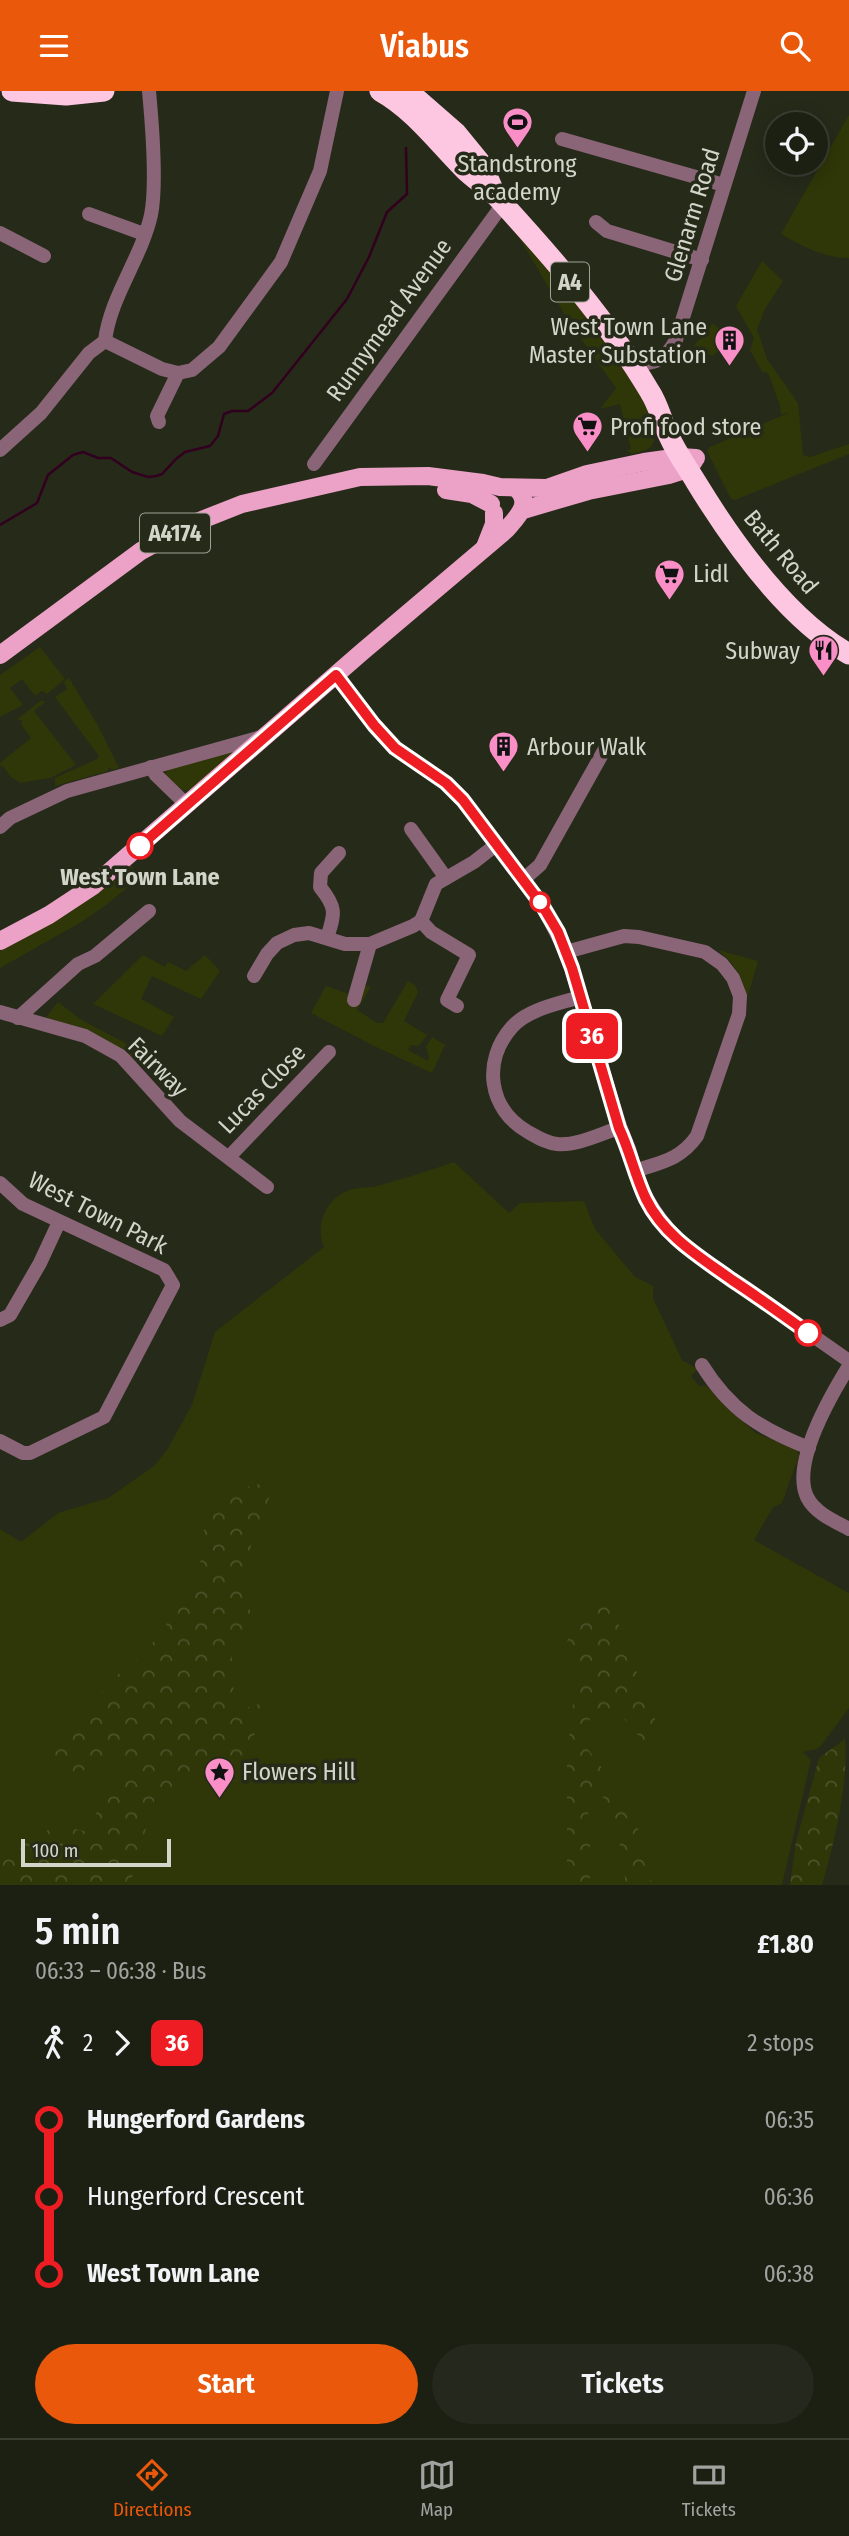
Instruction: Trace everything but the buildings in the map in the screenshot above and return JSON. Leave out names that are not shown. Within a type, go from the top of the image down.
[{"type":"highway","points":[[12,91],[66,95],[104,91]]},
{"type":"highway","name":"A4","points":[[380,91],[409,95],[451,141],[483,166],[498,199],[540,244],[633,365],[659,408],[668,435],[688,461]]},
{"type":"highway","name":"A4","points":[[659,408],[678,426],[688,461]]},
{"type":"highway","name":"Bath Road","points":[[688,461],[783,583],[816,618],[849,638]]},
{"type":"highway","name":"Bath Road","points":[[688,461],[717,516],[783,600],[849,655]]},
{"type":"main road","points":[[644,462],[660,448],[668,435]]},
{"type":"main road","name":"A4174","points":[[0,655],[141,551],[189,525],[242,503],[360,477],[456,479],[508,488],[547,488],[587,474],[644,462],[688,461]]},
{"type":"main road","name":"A4174","points":[[335,484],[356,487],[435,488],[472,494],[504,519],[688,461]]},
{"type":"main road","points":[[0,941],[49,915],[93,886],[506,530],[519,514],[524,501],[522,494],[508,488],[494,493],[494,524],[485,547]]},
{"type":"street","points":[[0,450],[41,413],[89,353],[105,341],[106,329],[151,214],[153,192],[149,91]]},
{"type":"street","points":[[105,341],[162,369],[178,373],[192,370],[219,347],[281,262],[320,171],[337,91]]},
{"type":"street","name":"Glenarm Road","points":[[633,365],[656,362],[666,357],[676,340],[754,91]]},
{"type":"street","points":[[562,139],[724,185]]},
{"type":"street","name":"Runnymead Avenue","points":[[314,464],[498,199]]},
{"type":"street","points":[[89,214],[145,234]]},
{"type":"street","points":[[596,222],[607,231],[702,260]]},
{"type":"street","points":[[0,233],[44,256]]},
{"type":"street","points":[[159,422],[158,416],[178,373]]},
{"type":"street","points":[[336,675],[395,748],[446,783],[524,879],[547,914],[566,952],[619,1128],[635,1171],[647,1200],[663,1224],[682,1244],[849,1364],[832,1394],[802,1471],[807,1497],[816,1509],[849,1529]]},
{"type":"street","points":[[0,828],[10,818],[67,790],[266,736]]},
{"type":"street","points":[[524,879],[540,865],[607,747]]},
{"type":"street","points":[[152,767],[156,775],[187,805]]},
{"type":"street","points":[[411,829],[446,878]]},
{"type":"street","points":[[254,976],[277,943],[294,935],[309,933],[345,944],[370,944],[413,926],[421,921],[436,884],[474,862],[497,844]]},
{"type":"street","points":[[327,938],[334,914],[332,901],[320,887],[321,873],[339,853]]},
{"type":"street","points":[[18,1018],[78,964],[95,956],[149,911]]},
{"type":"street","points":[[421,921],[430,932],[469,955],[447,1000],[457,1006]]},
{"type":"street","points":[[566,952],[624,936],[705,952],[722,964],[733,978],[740,996],[739,1014],[697,1136],[688,1150],[678,1157],[635,1171]]},
{"type":"street","points":[[354,1000],[370,944]]},
{"type":"street","points":[[580,997],[527,1014],[512,1027],[498,1048],[493,1070],[494,1092],[502,1108],[516,1125],[549,1143],[570,1144],[619,1128]]},
{"type":"street","name":"Fairway","points":[[0,1011],[85,1036],[121,1056],[180,1121],[267,1187]]},
{"type":"street","name":"Lucas Close","points":[[229,1157],[329,1052]]},
{"type":"street","name":"West Town Park","points":[[0,1183],[23,1204],[164,1270],[173,1285],[104,1417],[30,1453],[23,1453],[0,1441]]},
{"type":"street","points":[[0,1321],[10,1315],[40,1263],[59,1222]]},
{"type":"street","points":[[702,1365],[716,1388],[734,1407],[778,1436],[809,1448]]},
{"type":"green space","points":[[849,115],[849,258],[822,254],[781,234],[815,175],[828,175],[828,152]]},
{"type":"green space","points":[[511,222],[598,329],[641,394],[652,421],[654,441],[648,449],[632,454],[627,450],[631,449],[620,404],[600,409],[616,388],[569,322],[514,232]]},
{"type":"green space","points":[[762,261],[783,281],[765,309],[757,329],[767,359],[798,403],[803,455],[810,457],[849,444],[849,454],[735,500],[731,499],[707,451],[710,447],[788,413],[781,414],[768,373],[762,372],[750,350],[754,338],[736,306]]},
{"type":"green space","points":[[713,323],[720,330],[727,330],[732,338],[712,356],[694,346]]},
{"type":"green space","points":[[40,647],[65,679],[47,694],[42,691],[35,696],[22,679],[10,688],[23,705],[0,717],[0,675]]},
{"type":"green space","points":[[69,678],[97,724],[119,768],[112,770],[109,767],[108,771],[55,786],[55,778],[99,756],[55,697],[67,689],[64,682]]},
{"type":"green space","points":[[42,700],[45,702],[34,711],[76,765],[50,778],[20,783],[1,767],[0,763],[31,738],[21,724],[23,721],[17,719]]},
{"type":"green space","points":[[241,746],[190,790],[179,790],[166,776],[166,772],[172,767]]},
{"type":"green space","points":[[131,865],[140,877],[106,905],[0,968],[0,951],[74,909]]},
{"type":"green space","points":[[718,950],[758,961],[745,1005],[741,977]]},
{"type":"green space","points":[[143,955],[165,967],[168,962],[186,971],[205,955],[220,971],[201,999],[152,976],[141,999],[174,1017],[162,1036],[93,1004]]},
{"type":"green space","points":[[408,981],[415,985],[418,992],[404,1021],[427,1035],[421,1044],[411,1045],[408,1050],[428,1061],[426,1047],[432,1037],[445,1045],[432,1073],[311,1013],[326,986],[352,995],[367,986],[371,987],[357,1010],[377,1023],[383,1023]]},
{"type":"green space","points":[[58,1002],[80,1019],[144,1053],[137,1064],[97,1036],[46,1017]]},
{"type":"green space","points":[[454,1162],[509,1213],[520,1203],[584,1201],[595,1229],[635,1277],[653,1286],[653,1298],[682,1360],[698,1369],[691,1376],[699,1386],[707,1386],[756,1433],[797,1450],[799,1456],[782,1503],[773,1507],[754,1540],[849,1593],[849,1708],[820,1747],[803,1752],[811,1760],[782,1885],[0,1885],[0,1529],[21,1542],[58,1513],[108,1498],[154,1466],[167,1450],[192,1405],[215,1332],[324,1247],[321,1223],[332,1202],[349,1190],[377,1186]]},
{"type":"green space","points":[[261,1484],[270,1496],[245,1562],[252,1631],[231,1644],[235,1711],[263,1703],[264,1717],[243,1756],[257,1771],[253,1780],[208,1782],[188,1772],[171,1787],[157,1790],[130,1885],[0,1885],[0,1853],[59,1825],[84,1831],[118,1781],[126,1757],[113,1751],[67,1781],[48,1750],[122,1670],[142,1657],[191,1591],[207,1540],[203,1527],[215,1511],[234,1493]]},
{"type":"green space","points":[[602,1582],[660,1732],[643,1741],[617,1710],[591,1712],[585,1745],[634,1812],[652,1885],[626,1885],[616,1822],[599,1789],[586,1795],[590,1828],[590,1885],[564,1885],[567,1865],[567,1755],[577,1669],[564,1646]]},
{"type":"green space","points":[[845,1739],[843,1793],[822,1885],[790,1885],[796,1842],[819,1758]]},
{"type":"waterway","points":[[0,525],[37,503],[48,475],[73,455],[83,452],[98,458],[111,458],[132,472],[148,477],[156,476],[162,474],[185,452],[210,446],[218,436],[224,414],[248,411],[272,393],[347,299],[369,257],[387,212],[407,194],[406,148]]},
{"type":"bus line","name":"36","points":[[140,846],[336,675],[395,748],[446,783],[463,800],[542,905],[558,932],[572,968],[619,1128],[629,1149],[636,1174],[647,1200],[663,1224],[682,1244],[808,1333]]},
{"type":"place","name":"Standstrong academy","points":[[517,149]]},
{"type":"place","name":"West Town Lane Master Substation","points":[[730,368]]},
{"type":"place","name":"Profi food store","points":[[587,454]]},
{"type":"place","name":"Lidl","points":[[670,601]]},
{"type":"place","name":"Subway","points":[[823,678]]},
{"type":"place","name":"Arbour Walk","points":[[504,774]]},
{"type":"place","name":"West Town Lane","points":[[140,846]]},
{"type":"place","name":"Flowers Hill","points":[[219,1799]]}]
